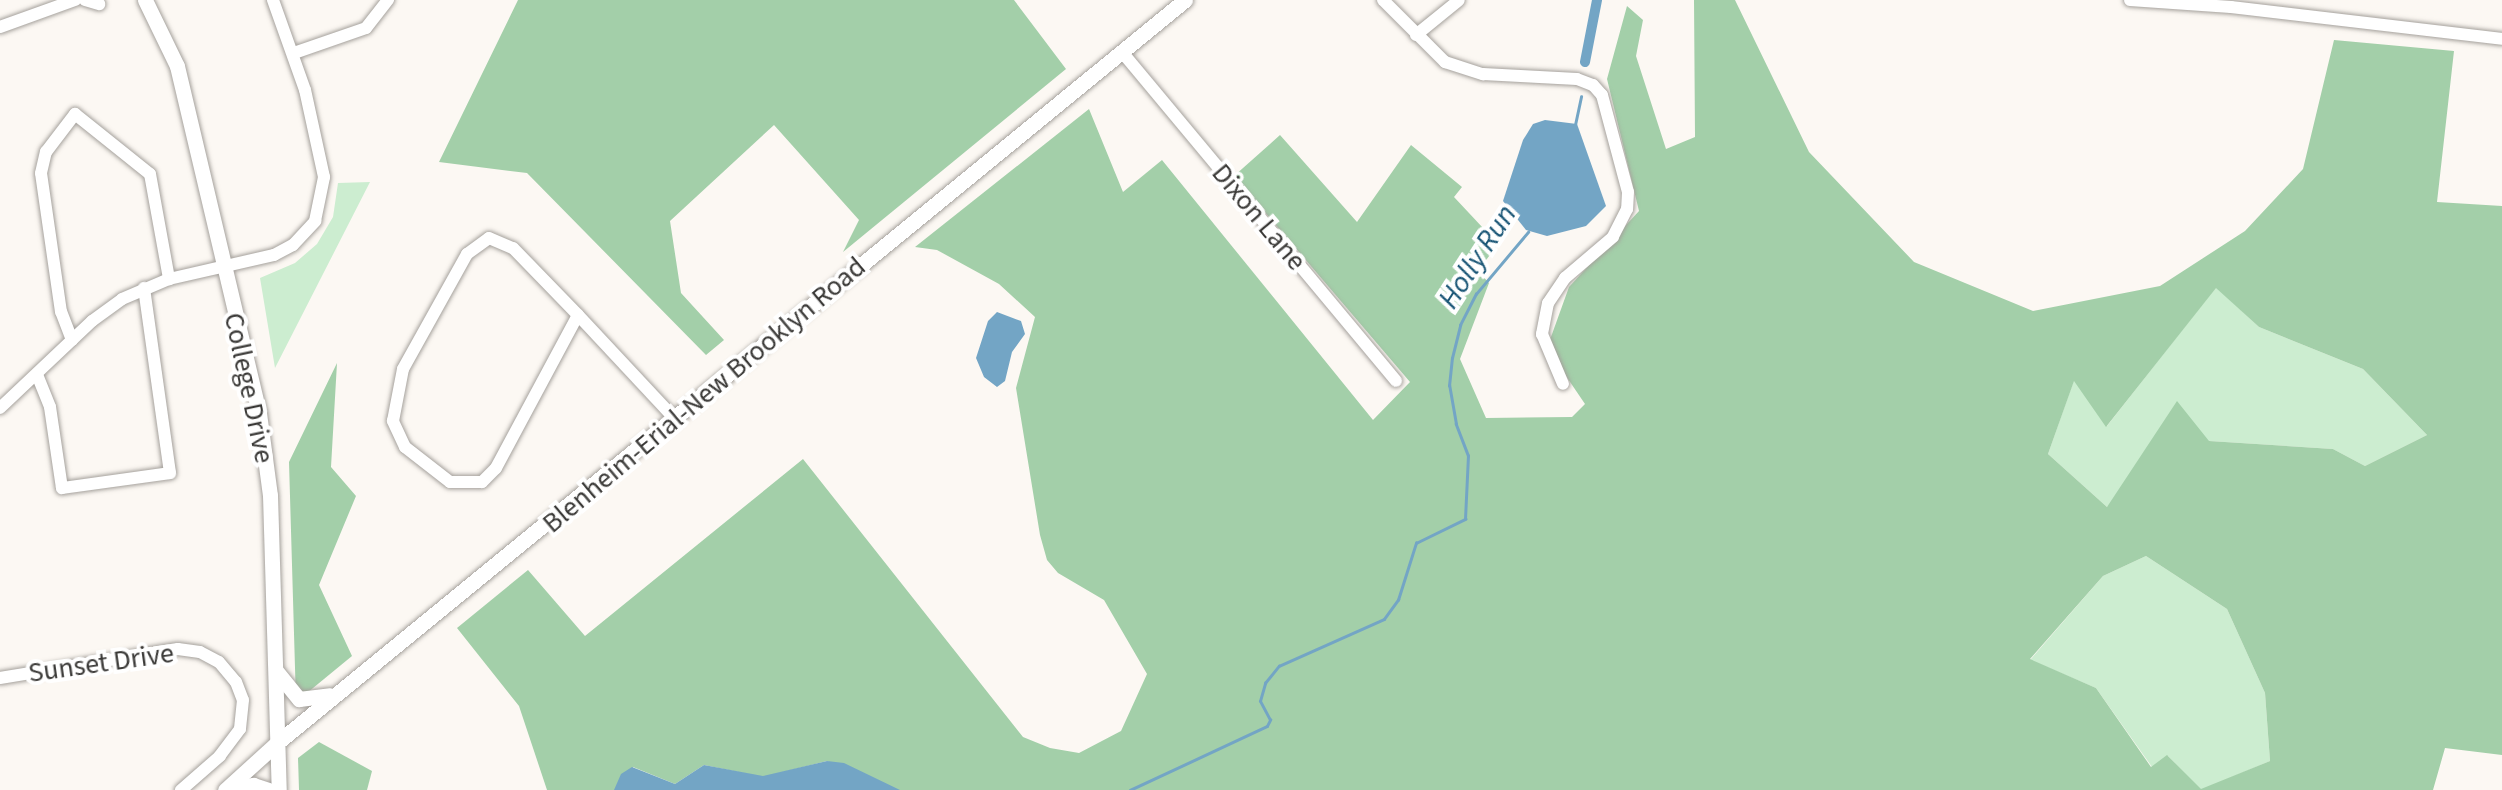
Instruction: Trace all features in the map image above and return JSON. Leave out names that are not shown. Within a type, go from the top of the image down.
[{"type":"main road","name":"College Drive","points":[[145,0],[177,66],[259,413],[268,479],[279,790]]},
{"type":"main road","name":"Blenheim-Erial-New Brooklyn Road","points":[[228,790],[278,742],[676,420],[1184,0]]},
{"type":"main road","points":[[276,671],[300,698],[326,697],[351,684]]},
{"type":"main road","points":[[228,790],[253,785],[268,790]]},
{"type":"street","points":[[0,26],[59,2],[75,0]]},
{"type":"street","points":[[0,408],[111,306],[169,279],[285,250],[301,238],[319,211],[324,177],[294,53],[274,0]]},
{"type":"street","points":[[294,53],[366,28],[388,0]]},
{"type":"street","points":[[1383,0],[1445,62],[1465,70],[1572,78],[1593,85],[1602,95],[1628,192],[1627,209],[1613,236],[1566,278],[1548,303],[1542,334],[1562,384]]},
{"type":"street","points":[[1416,36],[1459,0]]},
{"type":"street","points":[[2130,0],[2231,7],[2502,38]]},
{"type":"street","name":"Dixon Lane","points":[[1122,52],[1396,381]]},
{"type":"street","points":[[72,340],[61,312],[41,173],[46,152],[75,114],[150,174],[169,279]]},
{"type":"street","points":[[578,315],[496,468],[482,482],[450,482],[405,447],[393,421],[403,369],[476,244],[489,238],[513,248],[578,315],[676,420]]},
{"type":"street","points":[[38,377],[50,407],[62,488],[170,472],[144,288]]},
{"type":"street","name":"Sunset Drive","points":[[0,678],[178,650],[200,652],[219,662],[236,682],[243,700],[240,729],[220,756],[180,790]]},
{"type":"green space","points":[[518,0],[1014,0],[1066,69],[843,252],[859,220],[774,125],[670,221],[681,293],[724,340],[706,355],[527,173],[439,162]]},
{"type":"green space","points":[[1694,0],[1735,0],[1809,152],[1914,262],[2033,311],[2160,286],[2245,231],[2303,169],[2334,40],[2454,51],[2437,202],[2502,206],[2502,755],[2445,748],[2433,790],[887,790],[827,761],[763,777],[704,765],[675,784],[633,767],[625,790],[547,790],[519,706],[457,628],[528,570],[585,636],[803,459],[1023,737],[1050,748],[1079,753],[1121,731],[1147,674],[1104,600],[1058,573],[1047,560],[1016,388],[1035,317],[999,284],[937,250],[915,247],[1089,109],[1123,192],[1162,160],[1373,420],[1410,382],[1234,176],[1280,135],[1357,222],[1411,145],[1462,187],[1454,197],[1498,244],[1478,271],[1489,283],[1460,359],[1486,418],[1572,417],[1585,404],[1547,348],[1569,287],[1639,211],[1607,79],[1627,6],[1643,20],[1636,56],[1666,149],[1695,137]],"holes":[[[2216,288],[2259,327],[2363,369],[2427,435],[2365,466],[2333,449],[2209,441],[2177,401],[2107,507],[2048,454],[2074,381],[2106,427]],[[2146,556],[2227,609],[2265,693],[2270,761],[2201,789],[2167,755],[2151,767],[2096,688],[2030,659],[2103,576]]]},
{"type":"green space","points":[[370,182],[275,368],[260,278],[295,263],[317,244],[333,217],[338,183]]},
{"type":"green space","points":[[2216,287],[2259,327],[2363,369],[2427,435],[2365,466],[2333,449],[2209,441],[2107,507],[2048,454],[2074,380],[2107,426]]},
{"type":"green space","points":[[337,363],[331,467],[356,496],[319,585],[352,656],[296,702],[289,462]]},
{"type":"green space","points":[[2146,556],[2227,609],[2265,693],[2270,761],[2201,790],[2168,756],[2152,767],[2096,688],[2030,660],[2103,576]]},
{"type":"green space","points":[[319,742],[372,771],[367,790],[299,790],[298,758]]},
{"type":"water","points":[[1545,120],[1577,124],[1606,206],[1586,226],[1547,236],[1526,230],[1503,201],[1523,140],[1533,124]]},
{"type":"water","points":[[997,312],[1021,321],[1025,334],[1012,352],[1005,381],[997,387],[984,377],[976,358],[988,321]]},
{"type":"water","points":[[827,761],[844,763],[900,790],[614,790],[621,774],[632,767],[675,784],[704,765],[763,776]]},
{"type":"waterway","name":"Holly Run","points":[[1585,62],[1597,0]]},
{"type":"waterway","name":"Holly Run","points":[[1575,125],[1581,97]]},
{"type":"waterway","name":"Holly Run","points":[[1130,790],[1267,726],[1270,720],[1260,701],[1265,683],[1279,666],[1384,619],[1398,600],[1416,543],[1465,519],[1468,456],[1456,424],[1449,386],[1452,358],[1460,325],[1476,294],[1528,232]]}]
